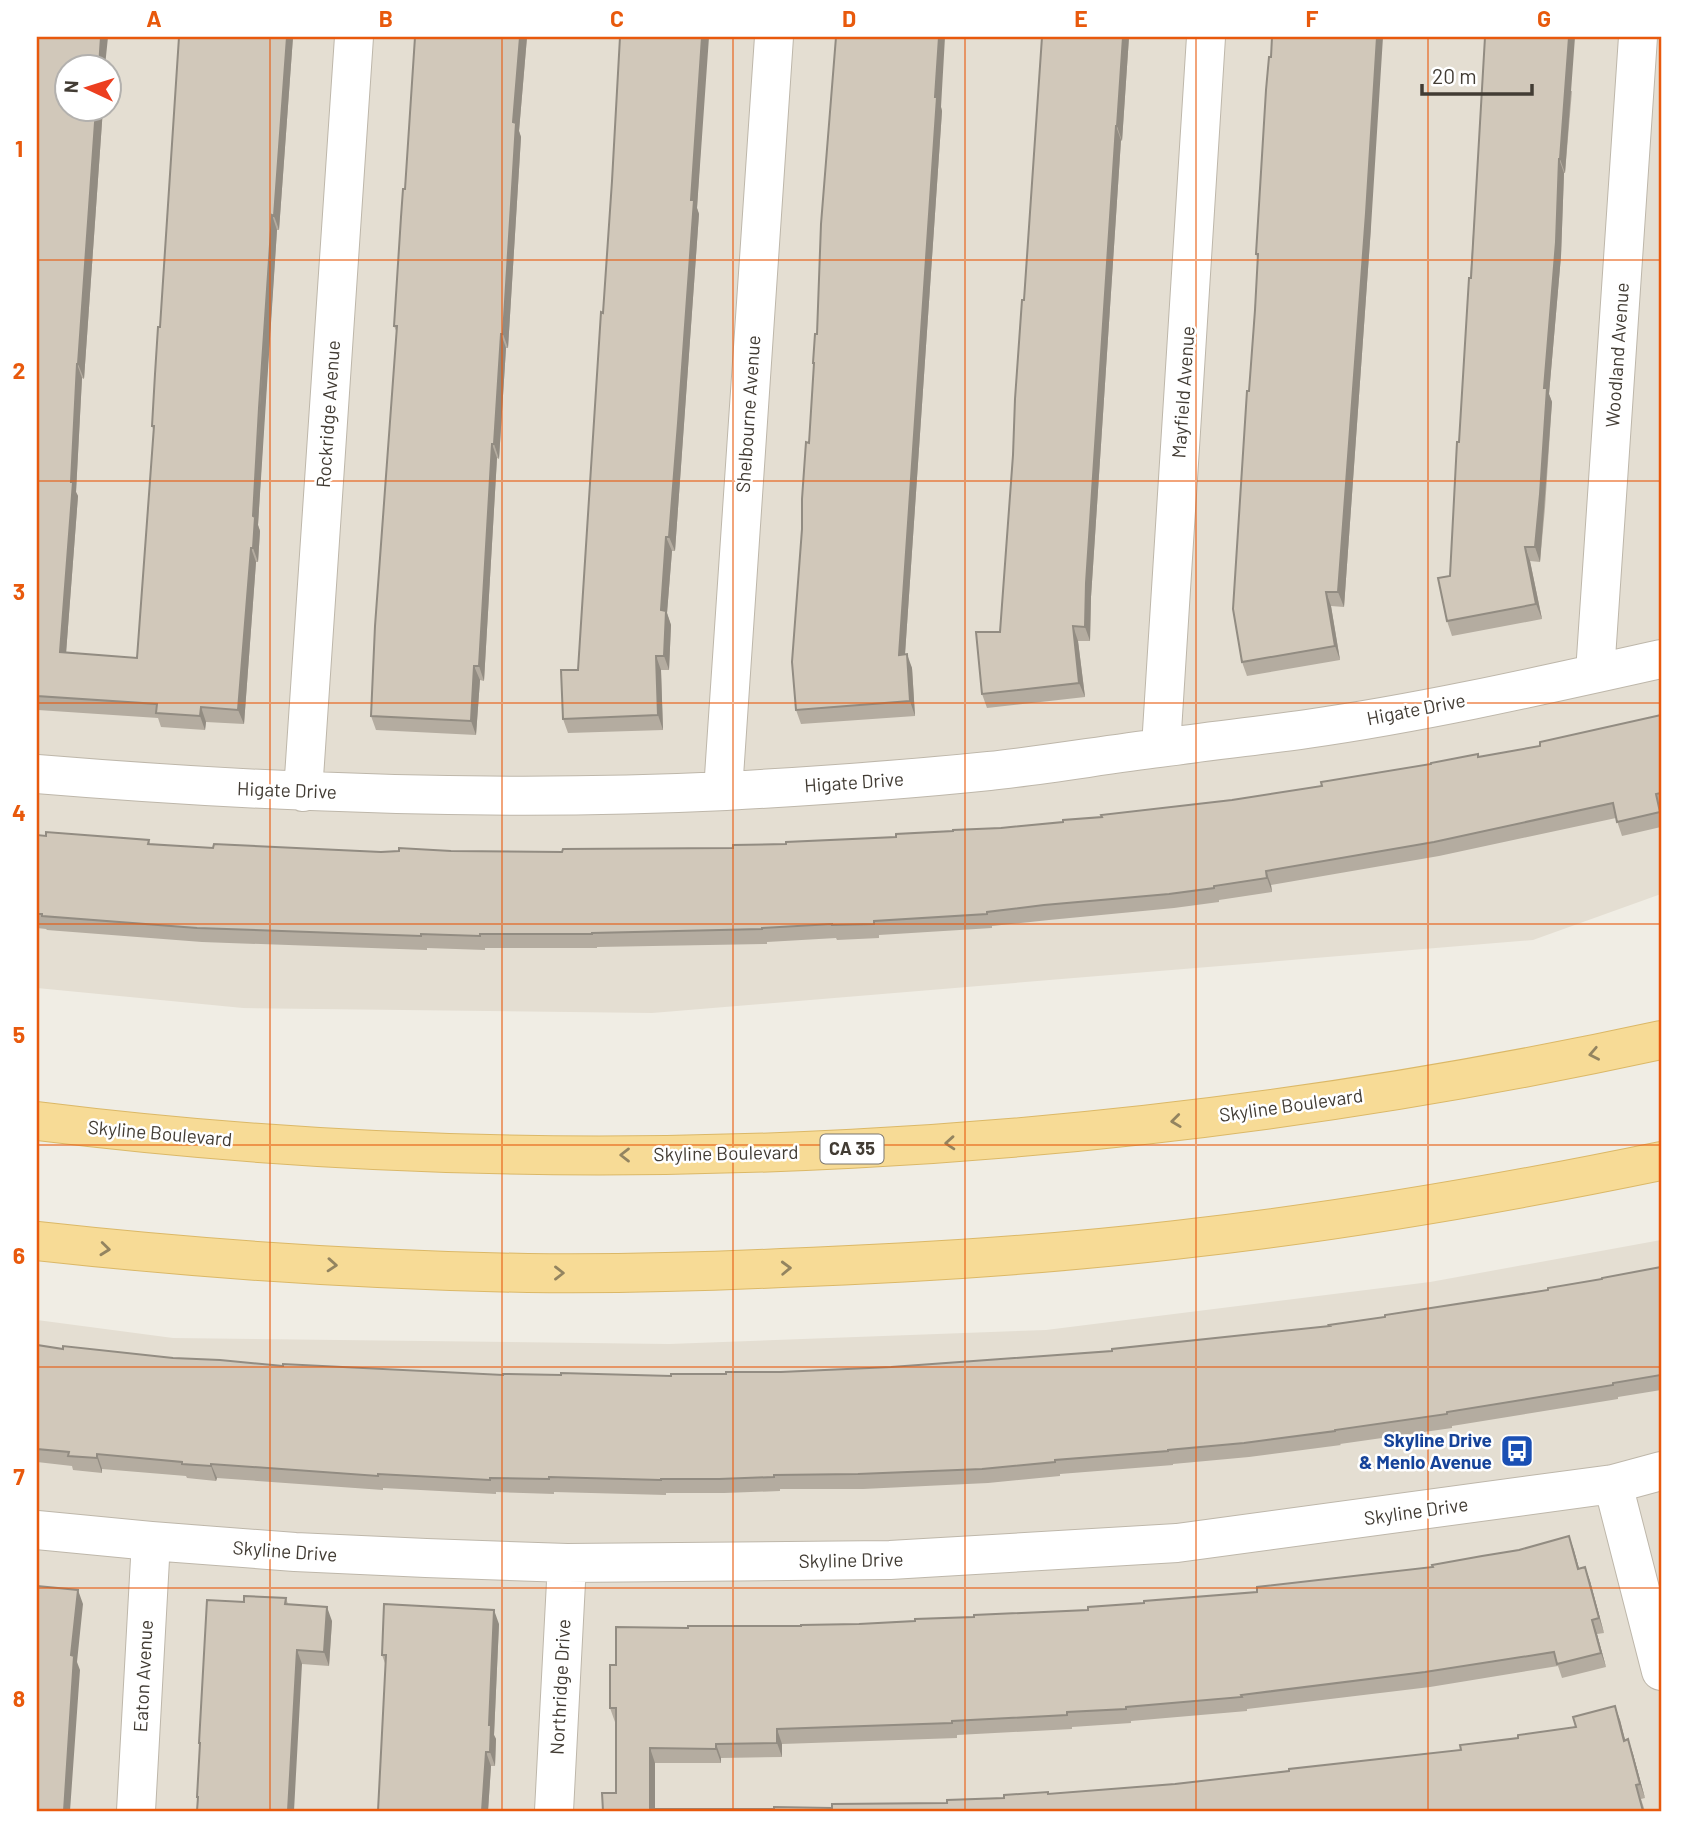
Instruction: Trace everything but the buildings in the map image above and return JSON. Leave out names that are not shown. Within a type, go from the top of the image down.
[{"type":"main road","name":"Skyline Boulevard","points":[[37,1121],[240,1141],[483,1153],[648,1155],[861,1149],[1050,1134],[1304,1105],[1475,1077],[1661,1040]]},
{"type":"main road","points":[[37,1241],[320,1265],[526,1273],[687,1272],[849,1266],[1083,1249],[1256,1230],[1498,1193],[1661,1161]]},
{"type":"street","name":"Rockridge Avenue","points":[[303,792],[354,37]]},
{"type":"street","name":"Shelbourne Avenue","points":[[723,791],[774,37]]},
{"type":"street","name":"Mayfield Avenue","points":[[1161,747],[1206,37]]},
{"type":"street","name":"Woodland Avenue","points":[[1595,673],[1638,37]]},
{"type":"street","name":"Higate Drive","points":[[37,774],[161,785],[437,795],[723,791],[853,783],[993,771],[1308,729],[1440,706],[1661,659]]},
{"type":"street","name":"Skyline Drive","points":[[37,1530],[295,1552],[567,1563],[890,1560],[1177,1544],[1613,1484],[1661,1471]]},
{"type":"street","points":[[1613,1484],[1661,1671]]},
{"type":"street","name":"Eaton Avenue","points":[[136,1811],[151,1541]]},
{"type":"street","name":"Northridge Drive","points":[[554,1811],[567,1563]]},
{"type":"shaded area","points":[[37,37],[1661,37],[1661,894],[1533,940],[652,1013],[243,1008],[37,988]]},
{"type":"shaded area","points":[[1661,1240],[1661,1811],[37,1811],[37,1320],[173,1338],[669,1344],[1046,1330],[1430,1282]]},
{"type":"place","name":"Skyline Drive & Menlo Avenue","points":[[1517,1451]]}]
